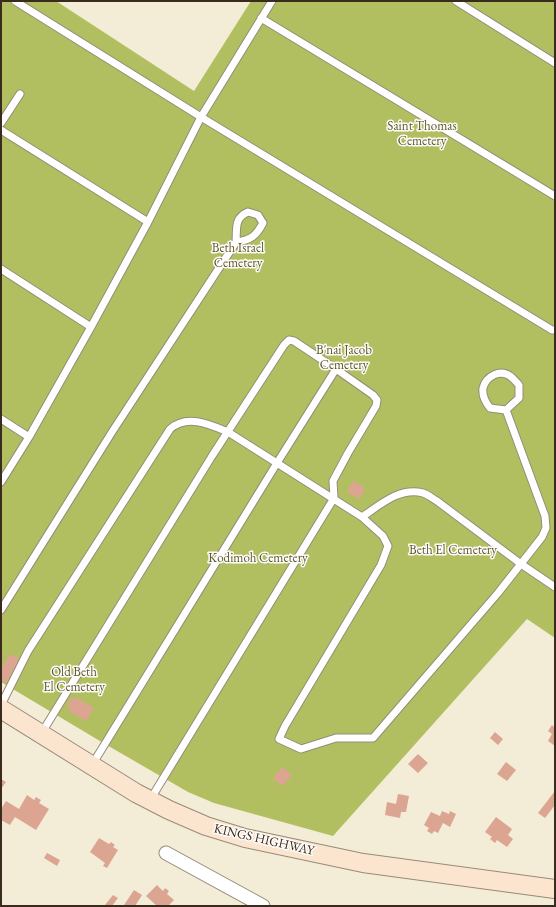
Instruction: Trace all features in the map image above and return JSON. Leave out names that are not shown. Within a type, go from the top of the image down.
[{"type":"main road","name":"KINGS HIGHWAY","points":[[1,709],[92,766],[150,800],[206,826],[245,838],[363,863],[555,889]]},
{"type":"street","points":[[166,854],[263,906]]},
{"type":"lane","points":[[15,1],[201,117],[552,330],[555,330]]},
{"type":"lane","points":[[1,482],[29,437],[91,327],[148,222],[201,117],[272,1]]},
{"type":"lane","points":[[456,1],[555,63]]},
{"type":"lane","points":[[261,18],[555,196]]},
{"type":"lane","points":[[1,123],[20,94]]},
{"type":"lane","points":[[1,130],[148,222]]},
{"type":"lane","points":[[1,610],[112,432],[236,242],[237,221],[241,215],[248,212],[258,216],[263,223],[258,232],[249,239],[236,242]]},
{"type":"lane","points":[[1,269],[91,327]]},
{"type":"lane","points":[[41,734],[212,456],[284,345],[289,340],[294,341],[373,395],[377,400],[376,406],[348,452],[333,481],[334,498],[150,800]]},
{"type":"lane","points":[[92,766],[336,369]]},
{"type":"lane","points":[[499,373],[510,375],[519,385],[519,398],[506,410],[490,408],[485,401],[483,388],[489,378],[499,373]]},
{"type":"lane","points":[[1,705],[28,651],[170,429],[176,424],[188,420],[211,424],[228,432],[334,498],[362,517],[383,536],[388,546],[382,565],[279,739],[300,749],[336,738],[373,738],[498,593],[542,537],[546,528],[545,516],[506,410]]},
{"type":"lane","points":[[1,419],[29,437]]},
{"type":"lane","points":[[362,517],[396,494],[410,492],[423,493],[555,587]]},
{"type":"green space","points":[[1,1],[56,1],[194,91],[251,1],[555,1],[555,638],[527,619],[333,836],[214,803],[188,792],[1,682]]},
{"type":"building","points":[[353,481],[365,488],[359,499],[347,492]]},
{"type":"building","points":[[10,654],[20,659],[6,683],[1,680],[1,669]]},
{"type":"building","points":[[75,697],[94,708],[86,721],[67,710],[69,706],[67,704],[71,698],[73,700]]},
{"type":"building","points":[[552,725],[555,728],[555,746],[548,741],[552,734],[548,731]]},
{"type":"building","points":[[495,732],[503,739],[498,745],[490,738]]},
{"type":"building","points":[[418,754],[428,763],[418,773],[408,764]]},
{"type":"building","points":[[506,762],[516,770],[507,781],[497,774]]},
{"type":"building","points":[[282,767],[292,775],[283,786],[273,779]]},
{"type":"building","points":[[1,779],[6,782],[1,789]]},
{"type":"building","points":[[555,791],[555,805],[545,818],[538,813]]},
{"type":"building","points":[[398,794],[409,796],[406,812],[401,812],[400,818],[385,815],[387,802],[396,804]]},
{"type":"building","points":[[27,795],[34,800],[36,797],[41,800],[39,803],[49,809],[36,830],[15,817],[10,825],[1,820],[1,809],[6,801],[19,809]]},
{"type":"building","points":[[442,811],[449,814],[450,811],[456,814],[450,827],[443,823],[438,833],[434,831],[432,834],[427,831],[429,828],[424,825],[431,812],[440,816]]},
{"type":"building","points":[[496,817],[512,829],[508,835],[513,839],[507,847],[497,840],[495,843],[490,839],[492,837],[485,832]]},
{"type":"building","points":[[99,838],[109,844],[111,842],[115,845],[113,847],[118,850],[107,868],[103,866],[105,863],[90,852]]},
{"type":"building","points":[[47,853],[60,860],[57,866],[44,858]]},
{"type":"building","points":[[157,885],[163,891],[165,888],[169,891],[167,894],[174,900],[168,906],[157,906],[146,896]]},
{"type":"building","points":[[134,890],[142,895],[135,906],[124,905]]},
{"type":"building","points":[[113,895],[118,898],[112,906],[106,906],[105,905]]},
{"type":"park label","name":"Saint Thomas Cemetery","points":[[422,134]]},
{"type":"park label","name":"Beth Israel Cemetery","points":[[238,256]]},
{"type":"park label","name":"B'nai Jacob Cemetery","points":[[344,358]]},
{"type":"park label","name":"Beth El Cemetery","points":[[453,550]]},
{"type":"park label","name":"Kodimoh Cemetery","points":[[258,558]]},
{"type":"park label","name":"Old Beth El Cemetery","points":[[74,680]]}]
